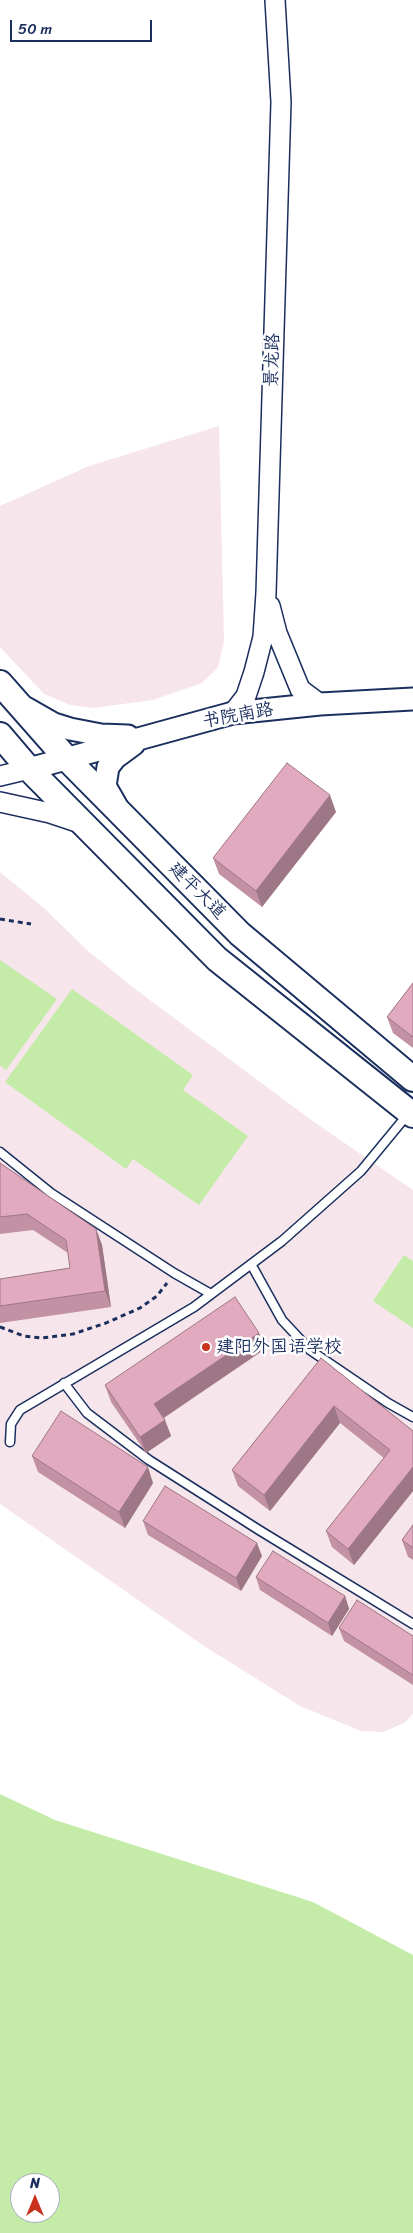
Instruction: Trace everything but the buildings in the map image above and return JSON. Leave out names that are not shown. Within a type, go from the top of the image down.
[{"type":"main road","name":"建平大道","points":[[0,682],[67,759],[240,934],[413,1079]]},
{"type":"main road","name":"书院南路","points":[[29,769],[233,713],[320,704],[413,699]]},
{"type":"main road","points":[[19,704],[54,724],[70,729],[101,735],[148,737]]},
{"type":"main road","name":"建平大道","points":[[0,735],[29,769],[218,959],[411,1113]]},
{"type":"main road","points":[[123,816],[105,786],[108,767],[115,758],[128,748],[148,737]]},
{"type":"street","name":"景龙路","points":[[233,713],[246,696],[254,672],[263,637],[266,593],[281,102],[275,0]]},
{"type":"street","points":[[281,102],[287,0]]},
{"type":"street","points":[[266,593],[277,633],[300,689],[320,704]]},
{"type":"street","points":[[0,776],[29,769]]},
{"type":"street","points":[[0,802],[50,813],[84,824]]},
{"type":"lane","points":[[10,1442],[11,1424],[20,1410],[194,1307],[251,1264],[301,1225],[361,1170],[411,1113]]},
{"type":"lane","points":[[0,1152],[52,1193],[174,1273],[211,1294]]},
{"type":"lane","points":[[251,1264],[282,1320],[310,1350],[388,1403],[413,1417]]},
{"type":"lane","points":[[64,1383],[87,1413],[150,1460],[413,1624]]},
{"type":"path","points":[[0,919],[30,924]]},
{"type":"path","points":[[0,1327],[24,1336],[42,1338],[82,1331],[140,1308],[157,1296],[174,1273]]},
{"type":"shaded area","points":[[219,426],[224,641],[218,667],[202,683],[153,700],[93,708],[70,705],[44,694],[0,647],[0,506],[89,466]]},
{"type":"shaded area","name":"建阳外国语学校","points":[[0,872],[45,909],[87,950],[131,986],[314,1122],[413,1190],[413,1714],[404,1723],[383,1732],[361,1731],[300,1706],[204,1646],[0,1504]]},
{"type":"green space","points":[[0,960],[57,999],[6,1070],[0,1065]]},
{"type":"green space","points":[[72,989],[193,1075],[183,1090],[248,1136],[199,1205],[133,1159],[126,1169],[5,1082]]},
{"type":"green space","points":[[404,1255],[413,1261],[413,1328],[373,1301]]},
{"type":"green space","points":[[0,1794],[55,1820],[313,1902],[413,1955],[413,2233],[0,2233]]},
{"type":"place","name":"建阳外国语学校","points":[[206,1347]]}]
